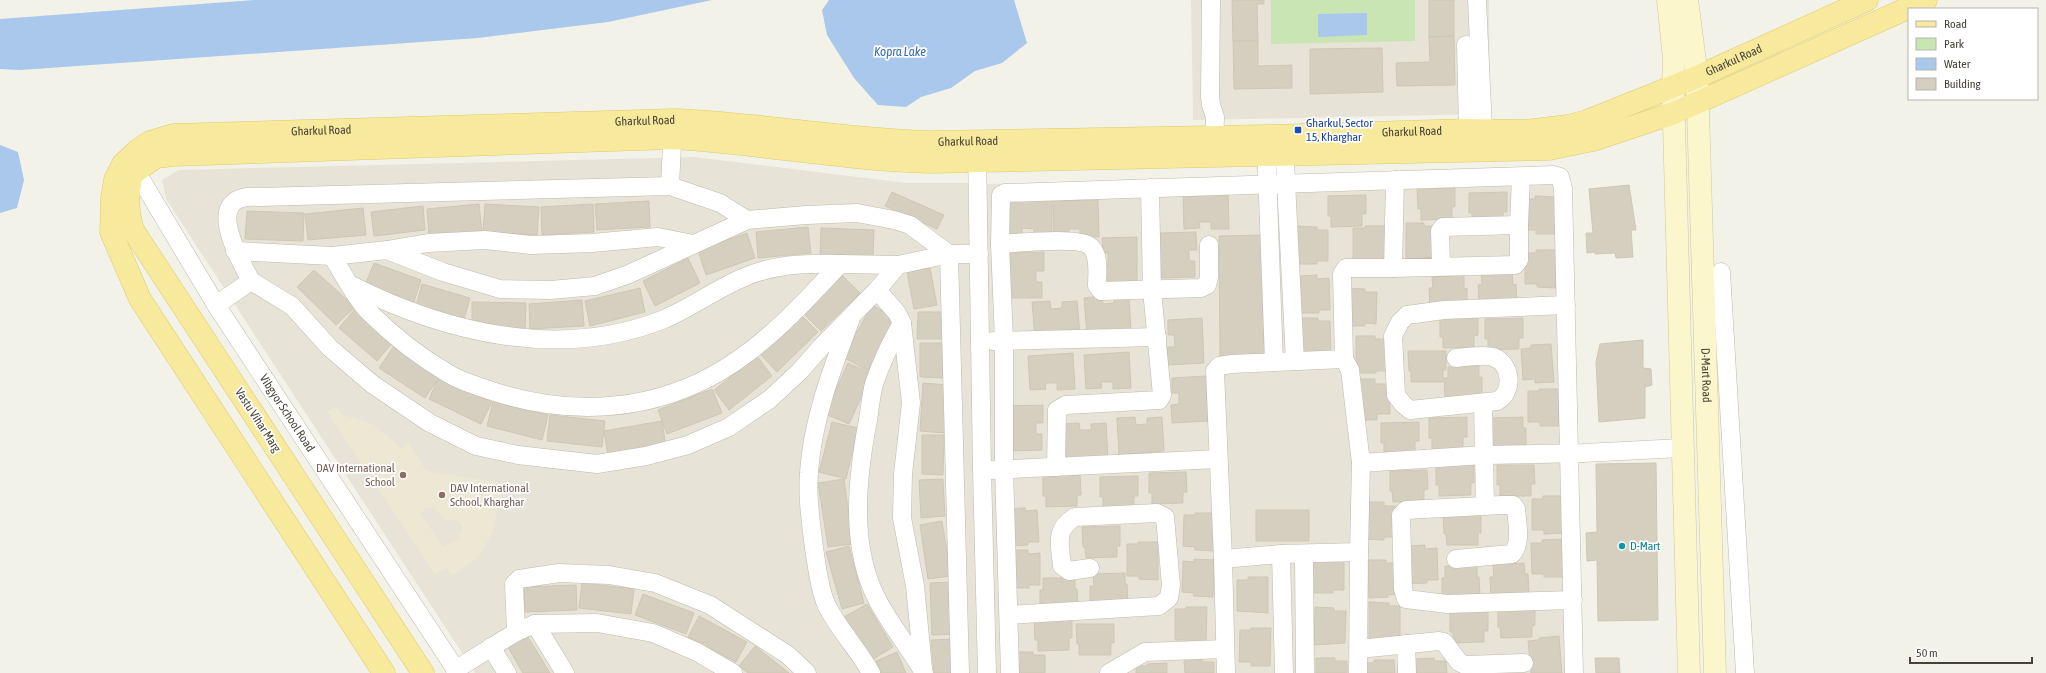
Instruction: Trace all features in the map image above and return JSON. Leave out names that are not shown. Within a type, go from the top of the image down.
[{"type":"main road","points":[[1668,0],[1674,59],[1673,87],[1689,673]]},
{"type":"main road","name":"D-Mart Road","points":[[1687,0],[1697,77],[1715,673]]},
{"type":"main road","name":"Gharkul Road","points":[[1275,145],[1476,130],[1524,131],[1568,126],[1588,121],[1697,77],[1867,0]]},
{"type":"main road","name":"Gharkul Road","points":[[1908,8],[1926,0]]},
{"type":"main road","name":"Gharkul Road","points":[[248,464],[140,299],[111,232],[113,190],[115,180],[123,164],[150,142],[173,135],[673,129],[723,141],[820,154],[896,161],[977,151],[1214,136],[1275,145],[1548,149],[1593,140],[1674,113],[1908,8]]},
{"type":"main road","name":"Gharkul Road","points":[[138,169],[156,157],[174,155],[673,129]]},
{"type":"main road","name":"Vastu Vihar Marg","points":[[138,169],[127,194],[128,212],[133,230],[423,673]]},
{"type":"main road","points":[[275,446],[248,464],[384,673]]},
{"type":"street","points":[[1211,0],[1216,96]]},
{"type":"street","points":[[1476,130],[1477,0]]},
{"type":"street","points":[[1466,45],[1476,97]]},
{"type":"street","points":[[1214,136],[1211,105],[1216,96],[1219,46]]},
{"type":"street","points":[[670,186],[673,129]]},
{"type":"street","points":[[1274,362],[1267,184],[1275,145]]},
{"type":"street","points":[[1275,145],[1286,184],[1295,361]]},
{"type":"street","points":[[977,151],[987,673]]},
{"type":"street","name":"Vibgyor School Road","points":[[138,169],[142,181],[216,305],[457,671]]},
{"type":"street","points":[[1010,673],[1004,469],[1004,341],[1000,244],[1001,195],[1005,193],[1557,175],[1562,180],[1574,673]]},
{"type":"street","points":[[1358,673],[1361,463],[1350,370],[1344,359],[1342,274],[1346,268],[1515,265],[1519,260],[1521,177]]},
{"type":"street","points":[[1394,268],[1395,180]]},
{"type":"street","points":[[747,220],[720,203],[670,186],[290,196],[244,195],[234,201],[227,216],[227,228],[235,251],[251,280],[292,306],[330,348],[372,384],[430,423],[476,446],[518,455],[597,464],[646,456],[688,445],[729,427],[770,399],[800,371],[877,290],[898,265]]},
{"type":"street","points":[[1056,467],[1057,410],[1066,405],[1159,400],[1162,395],[1152,290],[1150,188]]},
{"type":"street","points":[[388,250],[443,272],[500,290],[551,290],[595,286],[629,274],[747,220],[806,215],[857,213],[894,220],[910,225],[949,254]]},
{"type":"street","points":[[1441,266],[1440,232],[1443,227],[1519,224]]},
{"type":"street","points":[[235,251],[332,256],[388,250],[428,243],[485,240],[531,245],[658,237],[692,244]]},
{"type":"street","points":[[1000,244],[1068,241],[1083,242],[1092,247],[1097,262],[1097,286],[1101,291],[1201,288],[1207,285],[1209,277],[1209,245]]},
{"type":"street","points":[[351,285],[386,303],[471,330],[520,338],[563,340],[626,332],[663,320],[740,279],[771,268],[794,264],[898,265],[949,254],[979,254]]},
{"type":"street","points":[[949,254],[960,673]]},
{"type":"street","points":[[332,256],[367,311],[406,346],[450,375],[508,396],[543,404],[593,408],[625,404],[677,392],[710,377],[739,359],[768,337],[804,304],[840,264]]},
{"type":"street","points":[[1721,272],[1745,673]]},
{"type":"street","points":[[216,305],[251,280]]},
{"type":"street","points":[[877,290],[897,313],[902,323],[911,403],[903,474],[902,518],[915,586],[924,673]]},
{"type":"street","points":[[1456,358],[1492,356],[1507,368],[1508,387],[1504,398],[1497,401],[1483,403],[1410,410],[1396,395],[1393,336],[1400,322],[1407,315],[1444,310],[1566,305]]},
{"type":"street","points":[[853,315],[822,403],[809,472],[809,510],[818,576],[826,604],[840,628],[871,673]]},
{"type":"street","points":[[902,323],[893,339],[874,384],[863,451],[859,513],[861,549],[868,576],[878,601],[924,673]]},
{"type":"street","points":[[980,342],[1156,337]]},
{"type":"street","points":[[1226,673],[1215,371],[1219,366],[1226,365],[1344,359]]},
{"type":"street","points":[[1483,403],[1485,506]]},
{"type":"street","points":[[1361,463],[1484,455],[1569,454],[1682,448]]},
{"type":"street","points":[[982,470],[1218,459]]},
{"type":"street","points":[[1456,559],[1512,554],[1517,549],[1516,509],[1513,505],[1406,510],[1402,515],[1403,590],[1406,599],[1447,604],[1573,600]]},
{"type":"street","points":[[1009,615],[1159,606],[1168,598],[1171,585],[1165,517],[1157,513],[1075,517],[1065,523],[1059,534],[1062,566],[1069,571],[1090,568]]},
{"type":"street","points":[[1223,559],[1281,554],[1359,552]]},
{"type":"street","points":[[1281,554],[1284,673]]},
{"type":"street","points":[[1304,554],[1305,673]]},
{"type":"street","points":[[516,632],[514,584],[519,579],[559,573],[609,575],[655,583],[710,605],[788,655],[807,673]]},
{"type":"street","points":[[457,671],[491,647],[516,632],[535,624],[597,623],[653,633],[730,672]]},
{"type":"street","points":[[535,624],[565,673]]},
{"type":"street","points":[[1359,649],[1444,642],[1459,662],[1466,665],[1524,663]]},
{"type":"street","points":[[1406,644],[1407,673]]},
{"type":"street","points":[[491,647],[507,673]]},
{"type":"street","points":[[1109,673],[1145,652],[1225,649]]},
{"type":"shaded area","points":[[1191,0],[1489,0],[1490,114],[1193,120]]},
{"type":"shaded area","points":[[694,157],[907,183],[968,183],[977,255],[977,673],[475,673],[166,199],[162,180],[179,170]]},
{"type":"shaded area","points":[[1558,172],[1572,673],[994,673],[986,184]]},
{"type":"shaded area","name":"DAV International School, Kharghar","points":[[335,406],[343,415],[373,424],[402,449],[409,443],[426,471],[505,484],[491,535],[478,558],[453,575],[446,568],[435,574],[327,412]],"holes":[[[433,507],[444,519],[460,522],[463,530],[455,541],[443,546],[420,514],[426,508]]]},
{"type":"green space","points":[[1271,0],[1415,0],[1415,41],[1271,44]]},
{"type":"water","points":[[254,0],[712,0],[608,22],[478,38],[20,70],[0,69],[0,19]]},
{"type":"water","name":"Kopra Lake","points":[[829,0],[1014,0],[1027,43],[1002,63],[975,71],[951,88],[921,97],[906,107],[878,105],[854,78],[827,35],[822,10]]},
{"type":"water","points":[[1367,13],[1367,35],[1318,37],[1318,14]]},
{"type":"water","points":[[0,145],[18,152],[24,180],[17,208],[0,213]]},
{"type":"building","points":[[1232,0],[1264,0],[1264,4],[1257,4],[1258,41],[1233,41]]},
{"type":"building","points":[[1429,0],[1454,0],[1454,36],[1429,37]]},
{"type":"building","points":[[1454,36],[1455,85],[1397,86],[1396,63],[1430,62],[1429,37]]},
{"type":"building","points":[[1233,41],[1258,41],[1258,66],[1292,65],[1292,88],[1234,89]]},
{"type":"building","points":[[1382,48],[1383,92],[1310,94],[1310,49]]},
{"type":"building","points":[[1629,185],[1636,230],[1631,230],[1633,257],[1616,258],[1615,253],[1587,253],[1586,233],[1593,233],[1589,189]]},
{"type":"building","points":[[1455,188],[1455,207],[1452,207],[1452,219],[1421,220],[1421,209],[1418,209],[1417,189]]},
{"type":"building","points":[[892,192],[944,215],[937,229],[885,206]]},
{"type":"building","points":[[1507,192],[1507,212],[1503,212],[1503,224],[1472,224],[1472,213],[1469,213],[1469,193]]},
{"type":"building","points":[[1228,193],[1229,229],[1211,229],[1211,222],[1199,222],[1200,228],[1184,229],[1183,194]]},
{"type":"building","points":[[1366,195],[1366,214],[1362,214],[1362,226],[1331,227],[1331,216],[1328,216],[1328,196]]},
{"type":"building","points":[[1535,196],[1555,197],[1555,234],[1536,234],[1536,230],[1524,230],[1524,199],[1535,199]]},
{"type":"building","points":[[1007,200],[1052,200],[1052,236],[1034,236],[1034,229],[1022,228],[1022,234],[1007,235]]},
{"type":"building","points":[[1098,200],[1099,237],[1080,237],[1080,229],[1069,229],[1069,235],[1054,235],[1053,201]]},
{"type":"building","points":[[649,201],[650,227],[597,230],[595,204]]},
{"type":"building","points":[[479,204],[482,231],[429,236],[427,209]]},
{"type":"building","points":[[485,204],[539,207],[537,235],[483,232]]},
{"type":"building","points":[[593,204],[594,232],[542,235],[541,207]]},
{"type":"building","points":[[423,206],[425,230],[374,236],[371,212]]},
{"type":"building","points":[[363,208],[366,235],[308,240],[305,214]]},
{"type":"building","points":[[247,211],[304,213],[303,241],[245,239]]},
{"type":"building","points":[[1406,223],[1424,223],[1424,226],[1436,226],[1435,258],[1424,257],[1424,263],[1406,263]]},
{"type":"building","points":[[1297,226],[1317,227],[1317,230],[1328,230],[1328,261],[1317,261],[1317,264],[1297,264]]},
{"type":"building","points":[[1365,226],[1385,226],[1384,264],[1353,260],[1353,228],[1365,228]]},
{"type":"building","points":[[808,227],[811,253],[758,258],[756,232]]},
{"type":"building","points":[[821,228],[874,230],[873,258],[820,256]]},
{"type":"building","points":[[1196,232],[1197,250],[1189,250],[1189,261],[1195,261],[1195,277],[1161,278],[1160,233]]},
{"type":"building","points":[[747,233],[755,258],[706,275],[698,250]]},
{"type":"building","points":[[1263,235],[1264,359],[1220,360],[1219,236]]},
{"type":"building","points":[[1137,237],[1137,282],[1101,283],[1101,265],[1108,265],[1108,253],[1103,253],[1102,238]]},
{"type":"building","points":[[1536,250],[1556,250],[1556,288],[1537,287],[1537,284],[1525,284],[1525,253],[1536,253]]},
{"type":"building","points":[[1044,252],[1044,271],[1036,271],[1036,282],[1042,282],[1042,298],[1007,298],[1007,253]]},
{"type":"building","points":[[688,258],[700,283],[655,306],[643,281]]},
{"type":"building","points":[[374,263],[421,280],[413,305],[364,288]]},
{"type":"building","points":[[930,268],[937,305],[914,309],[907,272]]},
{"type":"building","points":[[314,270],[355,307],[336,325],[297,287]]},
{"type":"building","points":[[1512,271],[1513,285],[1516,284],[1517,301],[1479,304],[1478,285],[1482,284],[1481,273]]},
{"type":"building","points":[[842,275],[860,293],[821,331],[803,313]]},
{"type":"building","points":[[1317,275],[1317,279],[1329,278],[1330,310],[1319,310],[1319,313],[1299,313],[1298,276]]},
{"type":"building","points":[[1464,275],[1464,289],[1467,288],[1467,306],[1430,308],[1429,288],[1433,288],[1432,277]]},
{"type":"building","points":[[422,284],[470,298],[463,323],[415,309]]},
{"type":"building","points":[[640,288],[645,312],[590,326],[585,301]]},
{"type":"building","points":[[1346,288],[1365,289],[1365,292],[1377,292],[1376,324],[1365,323],[1365,326],[1345,326]]},
{"type":"building","points":[[1102,296],[1103,304],[1114,303],[1114,297],[1129,297],[1131,331],[1087,334],[1084,298]]},
{"type":"building","points":[[582,300],[584,326],[530,329],[529,304]]},
{"type":"building","points":[[1050,301],[1051,309],[1062,308],[1062,302],[1077,301],[1080,335],[1035,339],[1032,302]]},
{"type":"building","points":[[472,302],[526,303],[525,328],[472,327]]},
{"type":"building","points":[[872,305],[898,319],[868,371],[843,357]]},
{"type":"building","points":[[355,309],[393,342],[377,361],[339,328]]},
{"type":"building","points":[[918,312],[944,312],[943,339],[917,339]]},
{"type":"building","points":[[800,314],[818,332],[777,372],[760,354]]},
{"type":"building","points":[[1478,316],[1478,335],[1474,336],[1474,347],[1443,348],[1443,337],[1440,337],[1440,317]]},
{"type":"building","points":[[1202,318],[1204,363],[1168,365],[1167,347],[1175,347],[1174,335],[1168,335],[1168,320]]},
{"type":"building","points":[[1302,318],[1318,318],[1318,321],[1330,321],[1331,353],[1302,356]]},
{"type":"building","points":[[1523,318],[1523,338],[1519,338],[1519,349],[1488,350],[1488,339],[1485,339],[1485,319]]},
{"type":"building","points":[[1356,336],[1375,336],[1375,339],[1387,339],[1387,371],[1376,371],[1376,373],[1356,373]]},
{"type":"building","points":[[1643,340],[1643,368],[1651,369],[1652,385],[1645,387],[1645,418],[1599,422],[1596,362],[1600,344]]},
{"type":"building","points":[[920,343],[946,343],[945,378],[920,377]]},
{"type":"building","points":[[1551,344],[1554,382],[1535,383],[1535,379],[1523,380],[1521,349],[1531,348],[1531,345]]},
{"type":"building","points":[[394,346],[440,376],[425,398],[379,368]]},
{"type":"building","points":[[1408,351],[1446,351],[1446,370],[1443,370],[1443,382],[1411,382]]},
{"type":"building","points":[[1129,352],[1131,388],[1113,389],[1113,382],[1101,382],[1102,388],[1086,389],[1084,355]]},
{"type":"building","points":[[1073,353],[1075,389],[1057,390],[1057,383],[1045,383],[1046,389],[1030,390],[1028,356]]},
{"type":"building","points":[[757,356],[772,376],[729,410],[714,390]]},
{"type":"building","points":[[848,363],[872,374],[849,424],[825,414]]},
{"type":"building","points":[[1479,366],[1479,377],[1482,377],[1482,397],[1445,398],[1444,378],[1448,378],[1448,367]]},
{"type":"building","points":[[1206,376],[1208,421],[1172,423],[1171,405],[1179,404],[1179,393],[1172,393],[1172,378]]},
{"type":"building","points":[[439,377],[492,402],[481,424],[429,399]]},
{"type":"building","points":[[1358,379],[1375,379],[1375,384],[1389,384],[1390,414],[1377,414],[1377,420],[1359,420]]},
{"type":"building","points":[[923,383],[948,385],[944,433],[920,431]]},
{"type":"building","points":[[712,389],[722,413],[667,434],[658,410]]},
{"type":"building","points":[[1539,389],[1559,389],[1559,426],[1540,426],[1540,422],[1528,422],[1528,391],[1539,391]]},
{"type":"building","points":[[493,402],[548,415],[542,440],[487,426]]},
{"type":"building","points":[[1043,405],[1043,423],[1036,423],[1036,434],[1042,434],[1042,450],[1008,451],[1007,406]]},
{"type":"building","points":[[550,415],[605,421],[602,447],[547,441]]},
{"type":"building","points":[[1135,417],[1136,425],[1147,424],[1147,418],[1162,417],[1164,451],[1119,455],[1117,418]]},
{"type":"building","points":[[1467,417],[1467,437],[1463,437],[1463,448],[1432,449],[1432,438],[1429,438],[1429,418]]},
{"type":"building","points":[[1523,417],[1523,428],[1526,428],[1526,448],[1489,449],[1492,418]]},
{"type":"building","points":[[662,421],[666,447],[608,456],[604,431]]},
{"type":"building","points":[[832,422],[858,428],[846,479],[819,472]]},
{"type":"building","points":[[1419,422],[1419,441],[1415,441],[1415,453],[1384,454],[1384,443],[1381,443],[1381,423]]},
{"type":"building","points":[[1079,423],[1080,430],[1091,430],[1091,424],[1106,423],[1108,457],[1064,460],[1061,424]]},
{"type":"building","points":[[922,435],[944,435],[943,475],[922,474]]},
{"type":"building","name":"D-Mart","points":[[1656,463],[1658,620],[1598,621],[1597,560],[1587,561],[1586,533],[1597,532],[1596,464]]},
{"type":"building","points":[[1474,464],[1474,483],[1471,483],[1471,495],[1439,496],[1439,485],[1436,485],[1436,465]]},
{"type":"building","points":[[1497,465],[1534,465],[1535,484],[1531,484],[1531,496],[1500,496],[1500,485],[1497,485]]},
{"type":"building","points":[[1427,470],[1428,489],[1424,490],[1424,501],[1393,502],[1392,491],[1390,491],[1390,471]]},
{"type":"building","points":[[1186,472],[1187,492],[1183,492],[1183,503],[1152,504],[1152,493],[1149,493],[1149,473]]},
{"type":"building","points":[[1080,475],[1081,495],[1077,495],[1077,506],[1046,507],[1046,496],[1043,496],[1043,476]]},
{"type":"building","points":[[1138,476],[1138,496],[1134,496],[1134,507],[1103,508],[1103,497],[1100,497],[1100,477]]},
{"type":"building","points":[[844,479],[853,544],[828,547],[818,483]]},
{"type":"building","points":[[943,479],[945,516],[921,518],[919,480]]},
{"type":"building","points":[[1543,496],[1563,496],[1564,533],[1544,534],[1544,530],[1532,530],[1532,499],[1543,499]]},
{"type":"building","points":[[1365,502],[1384,502],[1384,506],[1396,506],[1395,537],[1384,537],[1384,540],[1364,539]]},
{"type":"building","points":[[1025,508],[1025,511],[1037,510],[1039,542],[1028,542],[1028,545],[1008,546],[1006,509]]},
{"type":"building","points":[[1256,510],[1309,510],[1309,541],[1256,541]]},
{"type":"building","points":[[1195,513],[1215,513],[1214,551],[1195,550],[1195,547],[1183,546],[1184,515],[1195,515]]},
{"type":"building","points":[[1443,514],[1481,514],[1481,533],[1478,533],[1478,545],[1447,545],[1446,534],[1444,534]]},
{"type":"building","points":[[942,521],[951,576],[928,579],[920,525]]},
{"type":"building","points":[[1120,526],[1120,546],[1117,546],[1117,557],[1086,558],[1085,547],[1083,547],[1082,527]]},
{"type":"building","points":[[1562,539],[1563,577],[1544,577],[1544,574],[1532,574],[1531,543],[1542,543],[1542,540]]},
{"type":"building","points":[[1138,542],[1158,542],[1158,580],[1139,579],[1139,576],[1127,576],[1127,544],[1138,544]]},
{"type":"building","points":[[1425,545],[1425,549],[1437,548],[1438,580],[1427,580],[1427,583],[1407,584],[1406,546]]},
{"type":"building","points":[[849,546],[864,603],[842,609],[826,552]]},
{"type":"building","points":[[1009,550],[1028,550],[1028,554],[1040,553],[1040,585],[1029,585],[1029,588],[1009,588]]},
{"type":"building","points":[[1313,556],[1344,559],[1344,590],[1333,590],[1333,593],[1313,593]]},
{"type":"building","points":[[1194,559],[1214,560],[1213,597],[1193,596],[1194,593],[1182,592],[1183,561],[1194,562]]},
{"type":"building","points":[[1368,560],[1386,560],[1386,563],[1398,563],[1399,594],[1387,595],[1388,597],[1369,598]]},
{"type":"building","points":[[1524,563],[1525,574],[1528,574],[1529,594],[1491,596],[1490,577],[1494,577],[1493,565]]},
{"type":"building","points":[[1477,565],[1480,596],[1442,597],[1442,578],[1445,578],[1445,566]]},
{"type":"building","points":[[1125,573],[1128,604],[1090,605],[1090,586],[1094,586],[1093,574]]},
{"type":"building","points":[[1248,577],[1268,577],[1268,613],[1237,611],[1237,580],[1248,580]]},
{"type":"building","points":[[1043,578],[1075,578],[1078,609],[1040,609],[1040,590],[1043,590]]},
{"type":"building","points":[[953,582],[956,634],[932,635],[930,583]]},
{"type":"building","points":[[582,583],[634,589],[631,614],[579,608]]},
{"type":"building","points":[[576,585],[577,610],[525,612],[524,587]]},
{"type":"building","points":[[643,594],[694,613],[686,634],[635,615]]},
{"type":"building","points":[[1369,602],[1389,603],[1389,606],[1400,606],[1400,637],[1369,640]]},
{"type":"building","points":[[867,604],[893,647],[870,661],[844,617]]},
{"type":"building","points":[[1535,606],[1535,625],[1532,626],[1532,637],[1501,638],[1500,627],[1498,627],[1498,607]]},
{"type":"building","points":[[1186,607],[1207,607],[1206,645],[1186,644],[1186,640],[1175,640],[1175,609],[1187,609]]},
{"type":"building","points":[[1315,607],[1334,608],[1334,611],[1346,611],[1345,643],[1314,645]]},
{"type":"building","points":[[1488,611],[1488,631],[1484,631],[1484,642],[1453,643],[1453,632],[1450,632],[1450,612]]},
{"type":"building","points":[[699,616],[747,642],[736,662],[688,637]]},
{"type":"building","points":[[1072,619],[1072,638],[1069,638],[1069,650],[1038,651],[1038,640],[1035,640],[1034,620]]},
{"type":"building","points":[[1076,624],[1114,624],[1114,643],[1111,643],[1111,655],[1079,655]]},
{"type":"building","points":[[1251,628],[1271,628],[1270,666],[1251,666],[1251,662],[1239,662],[1240,630],[1251,630]]},
{"type":"building","points":[[525,632],[550,673],[523,673],[506,644]]},
{"type":"building","points":[[1559,636],[1562,673],[1531,673],[1528,641],[1539,640],[1539,638]]},
{"type":"building","points":[[954,639],[956,673],[934,673],[931,640]]},
{"type":"building","points":[[755,646],[789,673],[748,673],[739,666]]},
{"type":"building","points":[[897,652],[906,673],[881,673],[876,661]]},
{"type":"building","points":[[1014,652],[1033,652],[1033,655],[1045,655],[1045,673],[1014,673]]},
{"type":"building","points":[[1316,658],[1335,658],[1335,661],[1347,661],[1347,673],[1316,673]]},
{"type":"building","points":[[1434,658],[1434,661],[1446,661],[1447,673],[1416,673],[1415,659]]},
{"type":"building","points":[[1595,658],[1619,658],[1620,673],[1596,673]]},
{"type":"building","points":[[1202,659],[1202,662],[1214,662],[1214,673],[1185,673],[1184,660]]},
{"type":"building","points":[[1374,660],[1394,660],[1395,673],[1363,673],[1363,663],[1374,663]]},
{"type":"building","points":[[1167,663],[1167,673],[1136,673],[1136,666]]},
{"type":"place","name":"Gharkul, Sector 15, Kharghar","points":[[1298,130]]},
{"type":"place","name":"DAV International School","points":[[403,475]]},
{"type":"place","name":"DAV International School, Kharghar","points":[[442,495]]},
{"type":"place","name":"D-Mart","points":[[1622,546]]}]
